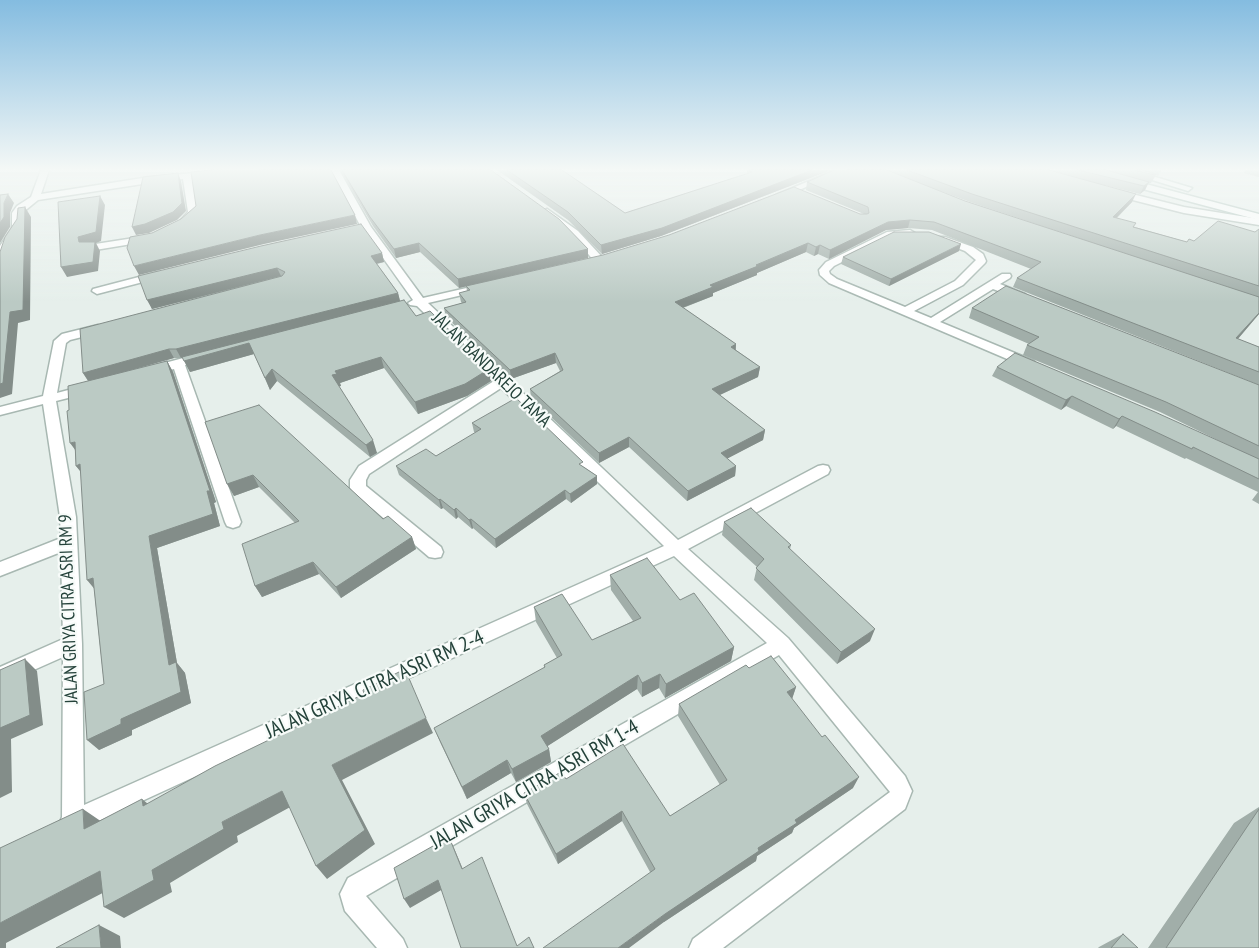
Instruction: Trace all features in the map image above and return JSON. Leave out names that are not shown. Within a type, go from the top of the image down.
[{"type":"street","points":[[0,262],[5,246],[17,228],[18,214]]},
{"type":"street","points":[[174,228],[192,214]]},
{"type":"street","name":"JALAN BANDAREJO TAMA","points":[[356,214],[362,228],[420,302],[676,548],[781,644],[897,784],[900,791],[897,801],[702,948]]},
{"type":"street","points":[[550,214],[575,233],[599,260]]},
{"type":"street","points":[[1210,214],[1259,222]]},
{"type":"street","points":[[906,311],[959,283],[981,261],[979,256],[969,249],[925,234],[890,234],[830,264],[824,270],[825,275],[833,281],[1038,368]]},
{"type":"street","points":[[88,248],[160,235]]},
{"type":"street","points":[[96,291],[171,272]]},
{"type":"street","points":[[932,322],[1006,276]]},
{"type":"street","points":[[401,306],[495,284]]},
{"type":"street","points":[[993,284],[1029,299]]},
{"type":"street","name":"JALAN GRIYA CITRA ASRI RM 9","points":[[73,821],[73,644],[68,517],[49,399],[60,341],[66,337],[113,325]]},
{"type":"street","points":[[141,373],[215,354]]},
{"type":"street","points":[[178,363],[233,522]]},
{"type":"street","points":[[434,552],[358,488],[358,480],[364,470],[503,381]]},
{"type":"street","points":[[0,411],[95,386]]},
{"type":"street","name":"JALAN GRIYA CITRA ASRI RM 2-4","points":[[49,833],[676,548],[823,470]]},
{"type":"street","points":[[0,569],[68,542]]},
{"type":"street","points":[[0,676],[73,644]]},
{"type":"street","name":"JALAN GRIYA CITRA ASRI RM 1-4","points":[[394,948],[354,902],[352,894],[357,887],[781,644]]},
{"type":"building","points":[[0,214],[4,214],[4,217],[0,223]]},
{"type":"building","points":[[17,214],[25,214],[23,310],[10,312],[3,383],[0,384],[0,252],[5,237],[17,219]]},
{"type":"building","points":[[59,214],[98,214],[96,232],[78,237],[79,242],[95,242],[93,262],[61,267]]},
{"type":"building","points":[[135,214],[168,214],[145,224],[132,227]]},
{"type":"building","points":[[186,214],[355,215],[260,235],[134,266],[127,248],[130,237],[152,233],[181,219]]},
{"type":"building","points":[[368,214],[552,214],[588,249],[458,279],[419,243],[394,249]]},
{"type":"building","points":[[570,214],[698,214],[662,228],[601,245]]},
{"type":"building","points":[[723,214],[1006,214],[1259,297],[1259,313],[1236,338],[1259,347],[1259,372],[1017,278],[1041,262],[934,222],[910,220],[888,222],[830,250],[820,245],[816,247],[808,243],[710,285],[713,287],[675,302],[736,344],[731,347],[760,367],[712,389],[765,430],[721,453],[736,466],[688,491],[629,437],[599,453],[530,389],[563,370],[555,353],[510,370],[444,308],[466,302],[459,293],[470,290],[466,286],[603,255],[669,235]]},
{"type":"building","points":[[1035,214],[1116,214],[1113,217],[1136,223],[1133,227],[1187,242],[1189,239],[1194,241],[1218,221],[1255,232],[1259,229],[1259,286]]},
{"type":"building","points":[[361,224],[382,253],[371,256],[398,293],[176,349],[169,349],[83,373],[80,329],[282,276],[285,272],[277,268],[147,300],[138,276]]},
{"type":"building","points":[[894,232],[929,232],[961,244],[891,279],[843,257]]},
{"type":"building","points":[[1006,286],[1259,385],[1259,446],[1166,402],[1027,345],[1039,337],[972,308]]},
{"type":"building","points":[[404,300],[416,316],[430,311],[489,369],[465,384],[415,402],[381,357],[335,371],[337,374],[332,375],[373,440],[366,445],[272,369],[265,378],[249,343],[184,361],[182,357]]},
{"type":"building","points":[[1015,353],[1155,412],[1259,459],[1259,479],[1122,416],[1119,419],[1072,396],[1066,400],[997,367]]},
{"type":"building","points":[[167,361],[210,491],[207,491],[213,514],[149,536],[169,665],[176,662],[181,692],[121,719],[121,724],[87,740],[84,692],[104,684],[93,578],[87,580],[80,464],[76,466],[75,442],[70,443],[67,411],[69,410],[68,386]]},
{"type":"building","points":[[516,398],[583,462],[579,464],[597,476],[570,494],[565,490],[495,539],[471,519],[469,520],[456,508],[454,510],[439,500],[396,466],[426,449],[436,456],[481,429],[472,423]]},
{"type":"building","points":[[259,405],[383,519],[388,516],[412,537],[336,587],[313,562],[255,586],[242,544],[299,521],[253,475],[227,484],[205,422]]},
{"type":"building","points":[[751,508],[791,545],[788,547],[875,629],[841,652],[756,568],[764,559],[724,522]]},
{"type":"building","points":[[647,558],[680,600],[694,593],[734,647],[666,684],[660,674],[642,683],[638,675],[541,736],[549,749],[512,769],[507,760],[462,787],[434,728],[545,667],[544,665],[562,655],[534,607],[562,594],[592,640],[641,618],[610,575]]},
{"type":"building","points":[[771,656],[796,687],[787,692],[822,737],[825,735],[859,777],[795,820],[797,823],[758,848],[759,851],[618,948],[543,948],[655,869],[622,811],[556,854],[524,793],[561,772],[566,779],[623,744],[670,816],[727,780],[679,704],[746,665],[749,668]]},
{"type":"building","points":[[25,659],[30,715],[0,728],[0,670]]},
{"type":"building","points":[[405,669],[426,718],[332,765],[365,830],[316,866],[282,791],[222,822],[224,829],[152,870],[154,880],[104,907],[100,871],[0,923],[0,848],[83,809],[84,829],[142,799],[143,806],[215,766],[364,694],[363,690]]},
{"type":"building","points":[[1259,809],[1259,948],[1166,948]]},
{"type":"building","points":[[449,837],[462,869],[482,857],[517,946],[529,937],[534,948],[461,948],[438,880],[404,899],[394,868]]},
{"type":"building","points":[[99,925],[101,948],[56,948]]},
{"type":"building","points":[[1123,934],[1138,948],[1111,948]]}]
